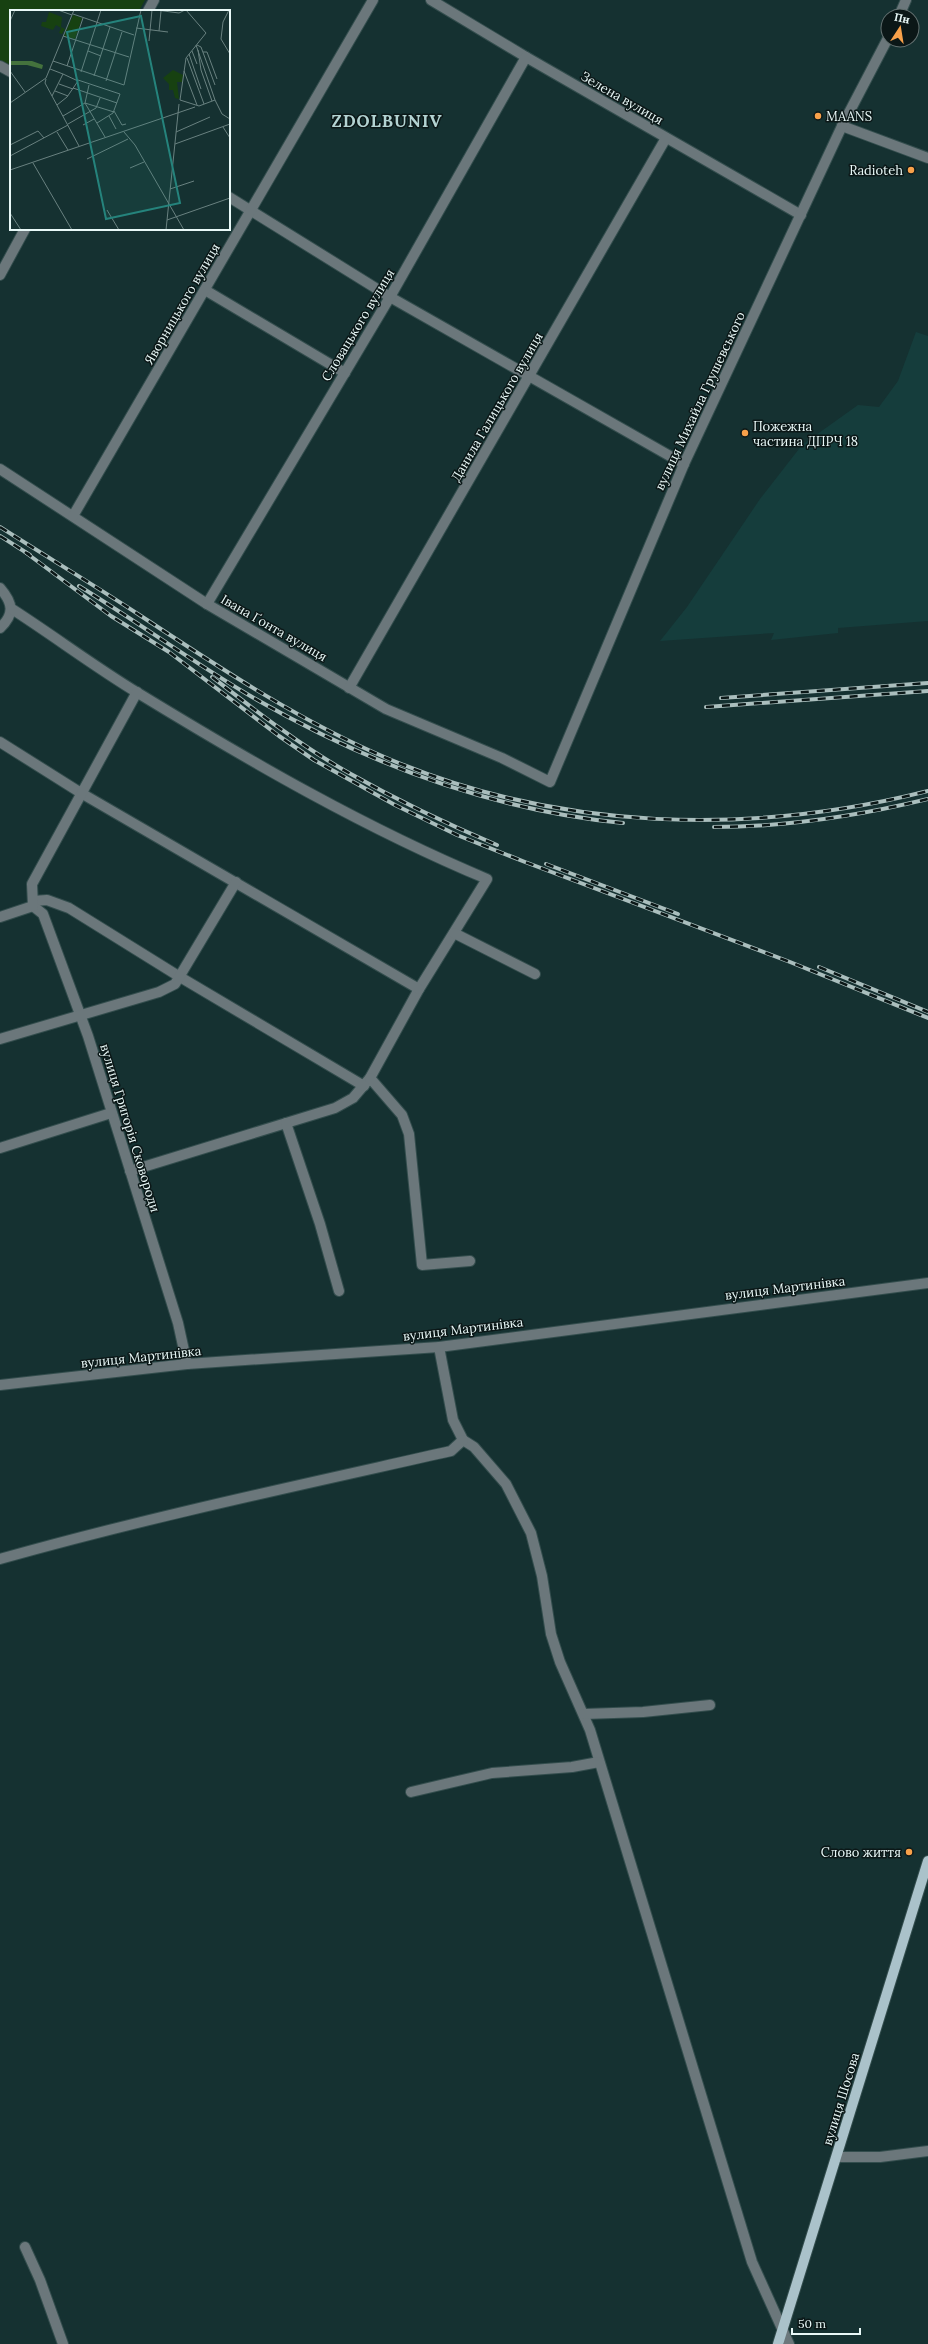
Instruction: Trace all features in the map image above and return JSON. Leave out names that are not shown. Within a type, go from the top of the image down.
[{"type":"main road","name":"вулиця Шосова","points":[[778,2344],[928,1860]]},
{"type":"street","points":[[149,10],[154,0]]},
{"type":"street","name":"Яворницького вулиця","points":[[73,516],[206,290],[373,0]]},
{"type":"street","name":"Зелена вулиця","points":[[431,0],[526,57],[801,215]]},
{"type":"street","name":"вулиця Михайла Грушевського","points":[[550,782],[684,464],[842,126],[883,48]]},
{"type":"street","name":"Словацького вулиця","points":[[207,604],[390,297],[526,57]]},
{"type":"street","points":[[0,66],[10,71]]},
{"type":"street","points":[[842,126],[928,158]]},
{"type":"street","name":"Данила Галицького вулиця","points":[[349,688],[530,378],[666,138]]},
{"type":"street","points":[[230,198],[390,297],[530,378],[684,464]]},
{"type":"street","points":[[0,274],[24,230]]},
{"type":"street","points":[[206,290],[344,373]]},
{"type":"street","name":"Івана Ґонта вулиця","points":[[0,469],[207,604],[349,688],[386,709],[502,758],[550,782]]},
{"type":"street","points":[[0,588],[10,602],[12,610],[10,617],[0,628]]},
{"type":"street","points":[[12,610],[137,692],[302,790],[422,852],[487,879],[419,989],[367,1082],[352,1098],[334,1108],[130,1171]]},
{"type":"street","points":[[33,903],[32,884],[137,692]]},
{"type":"street","points":[[0,742],[81,793],[419,989]]},
{"type":"street","points":[[0,1039],[159,992],[175,984],[236,882]]},
{"type":"street","points":[[0,917],[33,903],[47,900],[69,908],[180,977],[367,1082],[402,1115],[409,1134],[422,1265],[470,1261]]},
{"type":"street","name":"вулиця Григорія Сковороди","points":[[33,903],[42,914],[80,1015],[178,1323],[187,1364]]},
{"type":"street","points":[[454,933],[535,974]]},
{"type":"street","points":[[0,1148],[111,1112]]},
{"type":"street","points":[[286,1123],[320,1224],[339,1291]]},
{"type":"street","name":"вулиця Мартинівка","points":[[0,1385],[187,1364],[439,1347],[928,1283]]},
{"type":"street","points":[[439,1347],[453,1420],[463,1440],[474,1447],[506,1484],[530,1533],[542,1576],[551,1634],[560,1662],[584,1714],[752,2262],[782,2332],[789,2344]]},
{"type":"street","points":[[0,1558],[88,1534],[221,1502],[451,1451],[463,1440]]},
{"type":"street","points":[[584,1714],[643,1712],[710,1705]]},
{"type":"street","points":[[411,1792],[492,1773],[572,1767],[599,1762]]},
{"type":"street","points":[[837,2157],[880,2157],[928,2151]]},
{"type":"street","points":[[25,2247],[40,2280],[63,2344]]},
{"type":"shaded area","points":[[916,332],[928,336],[928,621],[838,628],[838,633],[771,640],[774,633],[660,641],[687,607],[760,499],[802,445],[858,405],[879,407],[898,381]]},
{"type":"green space","points":[[0,0],[145,0],[140,10],[10,10],[10,67],[0,62]]},
{"type":"railway","points":[[0,527],[106,593],[231,674],[293,711],[324,728],[389,759],[454,783],[520,801],[588,813],[656,819],[724,820],[793,815],[861,805],[928,791]]},
{"type":"railway","points":[[0,536],[30,555]]},
{"type":"railway","points":[[25,552],[111,616],[169,652],[279,736],[314,760],[395,805],[457,835],[790,962],[928,1018]]},
{"type":"railway","points":[[79,586],[247,694],[291,719],[336,741],[428,779],[476,794],[524,807],[573,817],[623,823]]},
{"type":"railway","points":[[212,677],[279,728],[331,763],[404,802],[497,845]]},
{"type":"railway","points":[[721,698],[928,683]]},
{"type":"railway","points":[[706,707],[928,691]]},
{"type":"railway","points":[[714,827],[795,823],[875,811],[928,799]]},
{"type":"railway","points":[[546,864],[678,914]]},
{"type":"railway","points":[[819,967],[928,1012]]},
{"type":"place","name":"MAANS","points":[[818,116]]},
{"type":"place","name":"Radioteh","points":[[911,170]]},
{"type":"place","name":"Пожежна частина ДПРЧ 18","points":[[745,433]]},
{"type":"place","name":"Слово життя","points":[[909,1852]]},
{"type":"district","name":"ZDOLBUNIV","points":[[387,121]]}]
